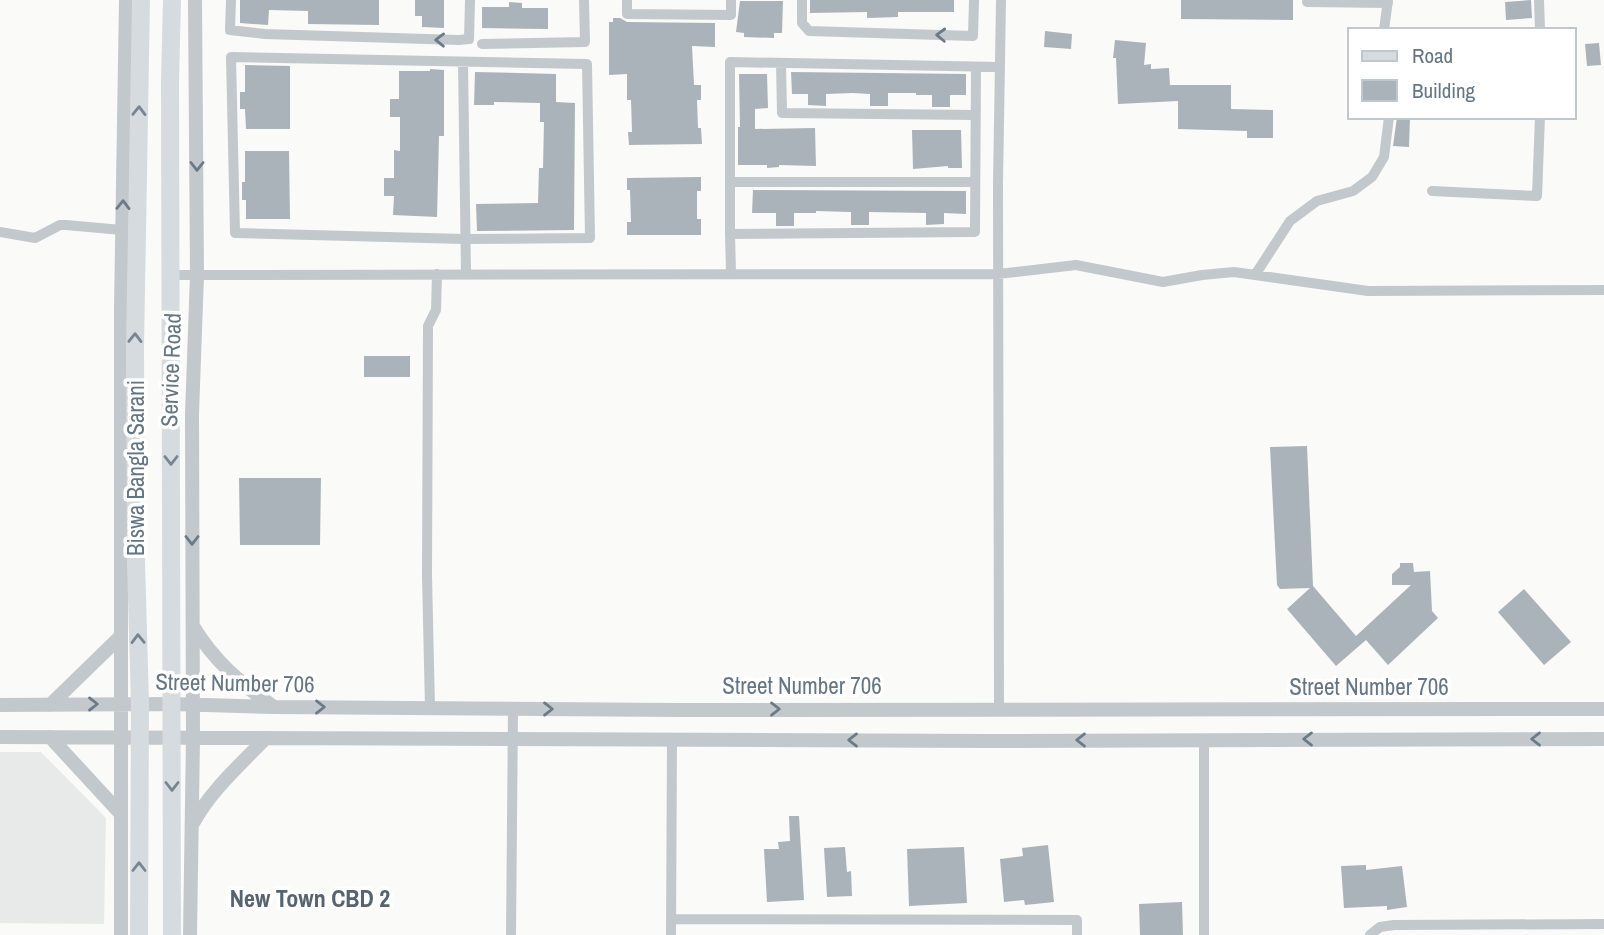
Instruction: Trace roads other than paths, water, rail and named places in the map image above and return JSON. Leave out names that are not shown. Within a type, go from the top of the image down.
[{"type":"main road","name":"Biswa Bangla Sarani","points":[[139,935],[140,705],[135,347],[141,0]]},
{"type":"main road","name":"Biswa Bangla Sarani","points":[[172,0],[172,935]]},
{"type":"street","points":[[121,935],[122,230],[126,0]]},
{"type":"street","name":"Service Road","points":[[190,935],[193,739],[192,414],[197,275],[195,0]]},
{"type":"street","points":[[231,0],[230,30],[265,34],[459,40],[469,39],[470,0]]},
{"type":"street","points":[[481,44],[585,42],[584,0]]},
{"type":"street","points":[[627,0],[627,14],[731,15],[732,0]]},
{"type":"street","points":[[802,0],[802,23],[809,31],[973,36],[974,0]]},
{"type":"street","points":[[999,708],[998,274],[1001,0]]},
{"type":"street","points":[[1539,0],[1540,28]]},
{"type":"street","points":[[1307,2],[1388,1],[1384,28]]},
{"type":"street","points":[[231,57],[463,62],[587,64],[590,238],[464,239],[235,233],[231,57]]},
{"type":"street","points":[[463,62],[466,274]]},
{"type":"street","points":[[731,273],[730,62],[1000,67]]},
{"type":"street","points":[[781,63],[782,113],[975,115]]},
{"type":"street","points":[[730,234],[975,232],[976,67]]},
{"type":"street","points":[[1255,275],[1290,221],[1317,201],[1353,191],[1372,177],[1384,157],[1389,119]]},
{"type":"street","points":[[1432,191],[1537,196],[1540,119]]},
{"type":"street","points":[[730,182],[974,182]]},
{"type":"street","points":[[0,232],[35,238],[60,225],[122,230]]},
{"type":"street","points":[[171,275],[998,274],[1076,265],[1163,282],[1234,272],[1368,291],[1604,290]]},
{"type":"street","points":[[430,708],[427,576],[428,326],[436,310],[437,274]]},
{"type":"street","points":[[193,625],[210,651],[240,683],[274,707]]},
{"type":"street","points":[[50,705],[121,636]]},
{"type":"street","name":"Street Number 706","points":[[0,705],[172,704],[513,709],[1604,709]]},
{"type":"street","points":[[511,935],[513,709]]},
{"type":"street","points":[[0,737],[1204,740],[1604,738]]},
{"type":"street","points":[[50,737],[121,814]]},
{"type":"street","points":[[190,829],[198,813],[213,794],[266,738]]},
{"type":"street","points":[[671,935],[672,738]]},
{"type":"street","points":[[1204,740],[1204,935]]},
{"type":"street","points":[[671,919],[1077,920],[1077,935]]},
{"type":"street","points":[[1370,935],[1380,927],[1394,925],[1604,924]]},
{"type":"district","name":"New Town CBD 2","points":[[310,899]]}]
